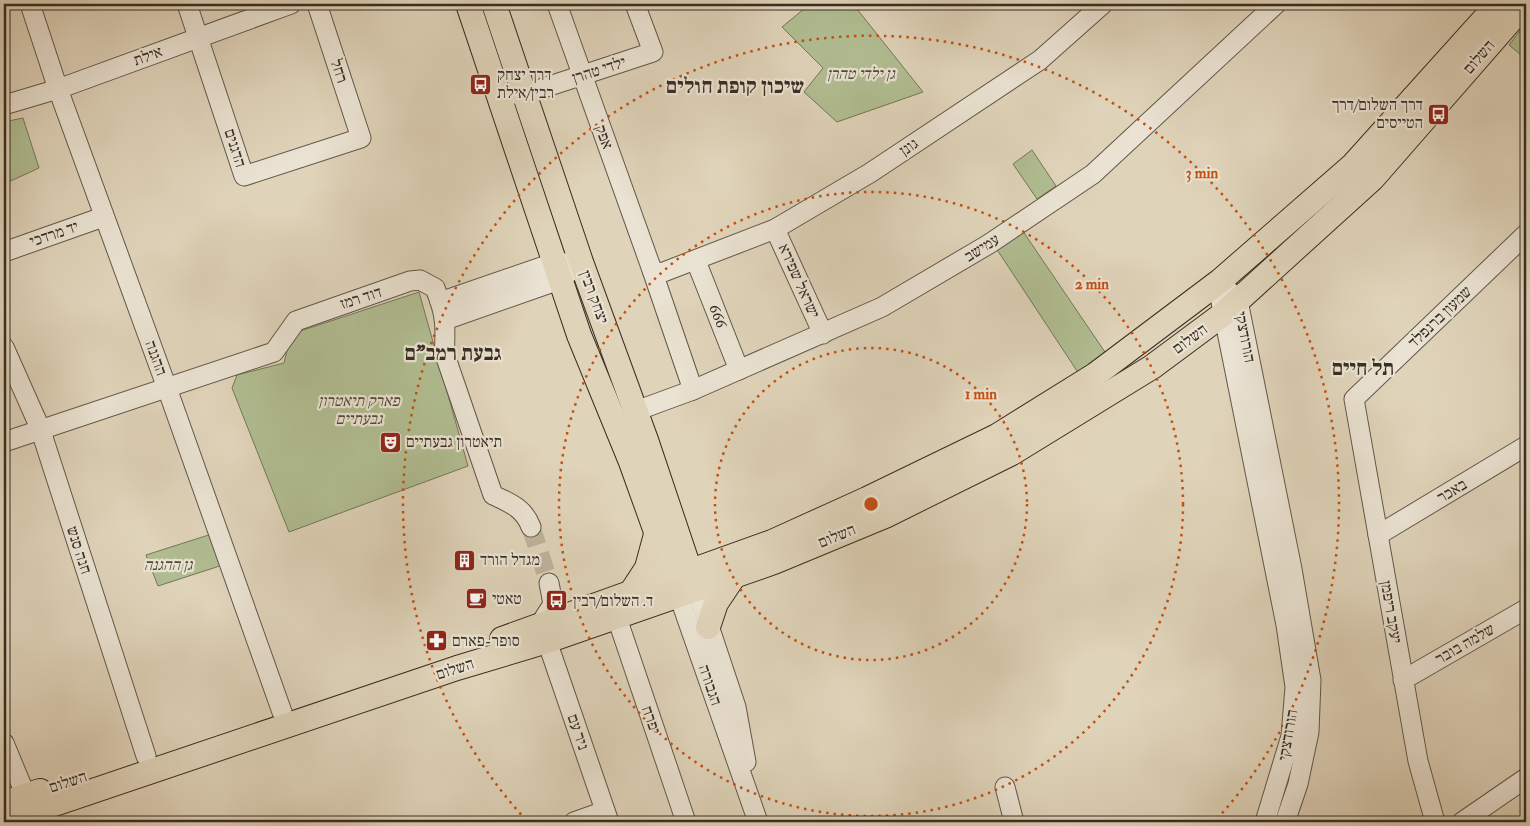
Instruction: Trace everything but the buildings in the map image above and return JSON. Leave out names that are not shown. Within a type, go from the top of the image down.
[{"type":"main road","name":"יצחק רבין","points":[[468,4],[584,352],[626,448],[657,532],[685,584]]},
{"type":"main road","name":"יצחק רבין","points":[[494,4],[581,262],[636,411],[685,584]]},
{"type":"main road","name":"השלום","points":[[4,803],[282,712],[543,634],[617,618],[997,436],[1095,375],[1220,281],[1352,165],[1498,4]]},
{"type":"main road","name":"השלום","points":[[4,821],[448,671],[543,634],[630,594],[734,576],[885,516],[1012,453],[1152,367],[1230,308],[1373,178],[1526,4]]},
{"type":"main road","points":[[630,594],[647,568],[657,532]]},
{"type":"main road","points":[[708,627],[716,603],[734,576]]},
{"type":"street","name":"ההגנה","points":[[30,4],[103,217],[167,388],[282,712]]},
{"type":"street","name":"הדגנים","points":[[187,4],[244,176],[361,138]]},
{"type":"street","name":"אילת","points":[[4,105],[58,89],[291,4]]},
{"type":"street","name":"רחל","points":[[317,4],[361,138]]},
{"type":"street","name":"אפק","points":[[557,4],[693,390]]},
{"type":"street","name":"ילדי טהרן","points":[[496,88],[510,94],[525,94],[652,52],[635,4]]},
{"type":"street","name":"גונן","points":[[696,261],[775,229],[870,173],[1040,60],[1103,4]]},
{"type":"street","name":"עמישב","points":[[636,411],[693,390],[882,307],[989,244],[1094,174],[1276,4]]},
{"type":"street","name":"יד מרדכי","points":[[4,252],[103,217]]},
{"type":"street","name":"ישראל שפירא","points":[[775,229],[823,334]]},
{"type":"street","name":"שמעון ברנפלד","points":[[1354,399],[1526,234]]},
{"type":"street","points":[[652,270],[661,273],[696,261]]},
{"type":"street","name":"666","points":[[696,261],[739,370]]},
{"type":"street","points":[[531,527],[523,512],[516,505],[493,495],[445,355],[442,311],[581,262]]},
{"type":"street","name":"דוד רמז","points":[[4,442],[40,428],[274,352],[296,320],[410,281],[420,280],[429,283],[435,288],[442,311]]},
{"type":"street","name":"הורודצקי","points":[[1220,281],[1230,308],[1292,569],[1311,680],[1309,732],[1298,784],[1285,822]]},
{"type":"street","name":"הורודצקי","points":[[1230,308],[1286,625],[1295,687],[1291,736],[1266,822]]},
{"type":"street","name":"חנה סנש","points":[[4,347],[40,428],[146,756]]},
{"type":"street","name":"יעקב ריפמן","points":[[1354,399],[1418,761],[1436,822]]},
{"type":"street","name":"באכר","points":[[1378,536],[1526,446]]},
{"type":"street","points":[[543,634],[553,604],[549,583]]},
{"type":"street","name":"הגבורה","points":[[685,584],[708,627],[736,707],[743,736],[748,791]]},
{"type":"street","name":"הגבורה","points":[[685,584],[758,822]]},
{"type":"street","name":"שלמה בובר","points":[[1403,680],[1526,609]]},
{"type":"street","name":"יפרח","points":[[617,618],[686,822]]},
{"type":"street","name":"ניר עם","points":[[543,634],[607,817]]},
{"type":"street","points":[[4,743],[26,796]]},
{"type":"street","points":[[1462,822],[1526,778]]},
{"type":"street","points":[[1005,787],[1014,822]]},
{"type":"street","points":[[574,822],[607,817]]},
{"type":"green space","name":"גן ילדי טהרן","points":[[810,4],[853,4],[923,92],[837,122],[804,92],[823,68],[782,27]]},
{"type":"green space","points":[[1526,23],[1526,59],[1509,45]]},
{"type":"green space","points":[[23,118],[39,168],[4,184],[4,122]]},
{"type":"green space","points":[[1032,150],[1056,186],[1037,199],[1013,164]]},
{"type":"green space","points":[[1018,224],[1107,355],[1079,374],[992,242]]},
{"type":"green space","name":"פארק תיאטרון גבעתיים","points":[[419,292],[468,466],[289,532],[232,388],[237,375],[284,363],[291,334]]},
{"type":"green space","name":"גן ההגנה","points":[[218,532],[229,563],[158,586],[146,555]]},
{"type":"tunnel","points":[[531,527],[549,583]]},
{"type":"place","name":"דרך יצחק רבין/אילת","points":[[481,84]]},
{"type":"place","name":"דרך השלום/דרך הטייסים","points":[[1439,114]]},
{"type":"place","name":"תיאטרון גבעתיים","points":[[390,442]]},
{"type":"place","name":"מגדל הורד","points":[[464,560]]},
{"type":"place","name":"טאטי","points":[[476,599]]},
{"type":"place","name":"ד. השלום/רבין","points":[[557,601]]},
{"type":"place","name":"סופר-פארם","points":[[436,641]]},
{"type":"district","name":"שיכון קופת חולים","points":[[735,86]]},
{"type":"district","name":"גבעת רמב\"ם","points":[[453,353]]},
{"type":"district","name":"תל חיים","points":[[1363,368]]}]
